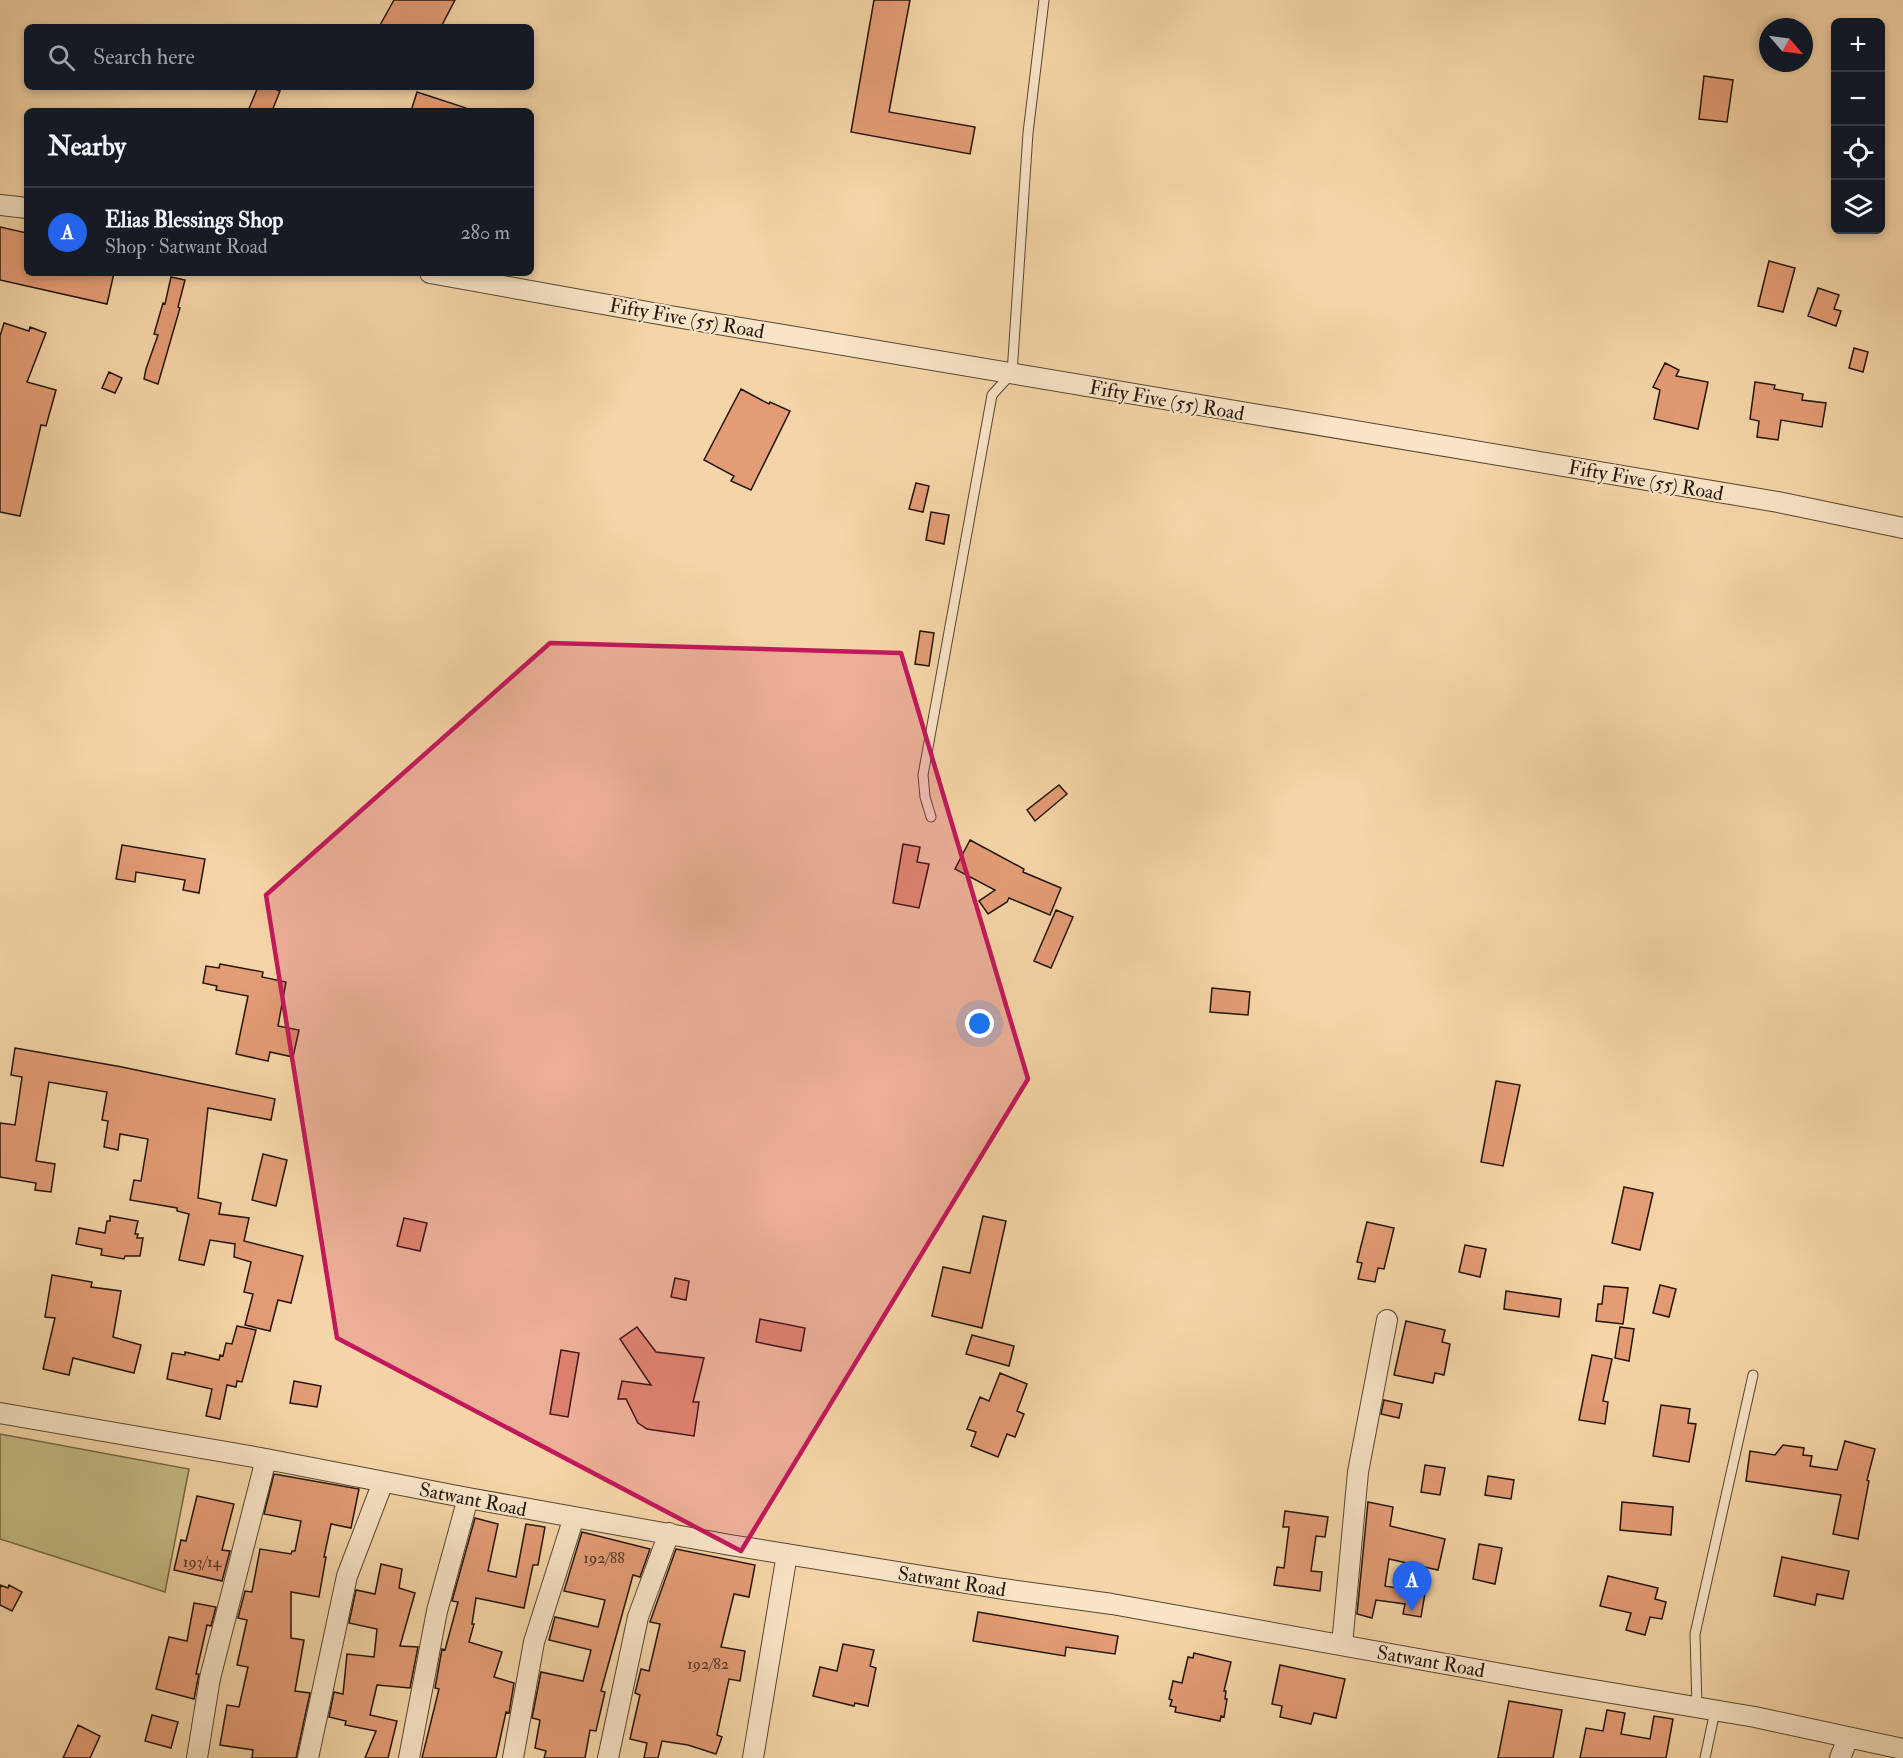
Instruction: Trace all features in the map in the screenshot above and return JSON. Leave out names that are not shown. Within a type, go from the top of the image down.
[{"type":"street","points":[[0,205],[24,208]]},
{"type":"street","name":"Fifty Five (55) Road","points":[[447,276],[658,314],[1778,502],[1903,528]]},
{"type":"street","points":[[1342,1645],[1358,1472],[1387,1320]]},
{"type":"street","name":"Satwant Road","points":[[0,1413],[787,1554],[1112,1604],[1755,1717],[1903,1749]]},
{"type":"street","points":[[197,1758],[210,1678],[266,1460]]},
{"type":"street","points":[[308,1758],[347,1576],[383,1482]]},
{"type":"street","points":[[409,1758],[437,1611],[468,1498]]},
{"type":"street","points":[[513,1758],[534,1642],[574,1517]]},
{"type":"street","points":[[608,1758],[638,1617],[669,1533]]},
{"type":"street","points":[[753,1758],[787,1554]]},
{"type":"street","points":[[1840,1758],[1848,1738]]},
{"type":"lane","points":[[931,817],[925,797],[923,776],[992,395],[1012,373],[1028,132],[1044,0]]},
{"type":"lane","points":[[1705,1758],[1706,1709],[1695,1634],[1753,1375]]},
{"type":"highlighted area","points":[[550,643],[901,653],[1028,1079],[741,1551],[337,1338],[266,895]]},
{"type":"shaded area","points":[[0,1434],[189,1469],[165,1592],[0,1539]]},
{"type":"building","points":[[394,0],[455,0],[443,24],[381,24]]},
{"type":"building","points":[[874,0],[910,0],[889,112],[975,127],[970,154],[851,132]]},
{"type":"building","points":[[1704,76],[1733,80],[1727,122],[1699,119]]},
{"type":"building","points":[[257,90],[280,91],[273,108],[249,108]]},
{"type":"building","points":[[417,92],[466,108],[412,108]]},
{"type":"building","points":[[0,227],[24,232],[24,276],[113,276],[107,304],[0,280]]},
{"type":"building","points":[[1769,261],[1795,268],[1783,312],[1758,306]]},
{"type":"building","points":[[171,277],[185,280],[178,307],[180,308],[158,384],[144,379],[158,335],[154,334],[163,303],[165,304]]},
{"type":"building","points":[[1818,288],[1839,295],[1834,309],[1841,311],[1836,326],[1808,316]]},
{"type":"building","points":[[4,323],[29,331],[30,327],[46,333],[27,382],[56,390],[46,426],[41,425],[20,516],[0,512],[0,336]]},
{"type":"building","points":[[1854,348],[1868,352],[1863,372],[1849,368]]},
{"type":"building","points":[[1665,363],[1679,370],[1676,376],[1708,382],[1698,429],[1654,419],[1660,390],[1653,387]]},
{"type":"building","points":[[109,372],[122,378],[115,393],[102,388]]},
{"type":"building","points":[[1755,382],[1775,385],[1774,389],[1803,394],[1802,400],[1826,403],[1822,427],[1781,420],[1778,440],[1757,437],[1759,421],[1750,419]]},
{"type":"building","points":[[741,389],[769,404],[770,402],[790,411],[751,490],[731,481],[734,476],[704,460]]},
{"type":"building","points":[[916,483],[929,486],[923,512],[909,509]]},
{"type":"building","points":[[931,512],[949,515],[944,544],[926,540]]},
{"type":"building","points":[[920,631],[934,633],[929,666],[915,664]]},
{"type":"building","points":[[1059,785],[1067,794],[1035,821],[1027,810]]},
{"type":"building","points":[[970,840],[1024,869],[1023,872],[1061,888],[1050,915],[1009,898],[1007,902],[988,914],[979,901],[995,890],[955,869]]},
{"type":"building","points":[[903,844],[920,847],[917,862],[929,864],[919,908],[893,903]]},
{"type":"building","points":[[122,845],[205,859],[199,893],[183,890],[185,880],[136,872],[135,882],[116,879]]},
{"type":"building","points":[[1056,910],[1073,917],[1051,968],[1034,961]]},
{"type":"building","points":[[220,964],[263,972],[262,977],[286,982],[278,1026],[299,1030],[293,1057],[270,1052],[268,1061],[236,1054],[248,996],[216,990],[217,986],[203,983],[206,966],[219,968]]},
{"type":"building","points":[[1212,988],[1250,992],[1248,1015],[1210,1012]]},
{"type":"building","points":[[15,1048],[122,1067],[275,1099],[271,1120],[208,1108],[198,1198],[221,1203],[219,1214],[249,1218],[244,1241],[303,1256],[291,1303],[278,1300],[270,1331],[245,1325],[253,1294],[244,1292],[251,1262],[234,1257],[235,1244],[210,1240],[204,1265],[179,1260],[189,1214],[177,1211],[177,1208],[130,1200],[134,1180],[141,1181],[148,1139],[120,1134],[118,1150],[104,1147],[108,1121],[102,1120],[107,1092],[49,1082],[36,1161],[55,1164],[51,1192],[35,1190],[36,1183],[0,1177],[0,1123],[15,1125],[22,1077],[11,1075]]},
{"type":"building","points":[[1496,1081],[1520,1085],[1503,1166],[1481,1162]]},
{"type":"building","points":[[263,1154],[287,1160],[276,1206],[252,1200]]},
{"type":"building","points":[[1624,1187],[1653,1193],[1640,1250],[1612,1243]]},
{"type":"building","points":[[110,1216],[138,1221],[135,1234],[138,1234],[137,1238],[143,1238],[140,1256],[125,1256],[124,1259],[101,1255],[102,1249],[76,1244],[79,1228],[105,1233]]},
{"type":"building","points":[[983,1216],[1006,1221],[982,1328],[932,1316],[943,1267],[970,1273]]},
{"type":"building","points":[[404,1218],[427,1223],[420,1251],[397,1246]]},
{"type":"building","points":[[1367,1222],[1394,1228],[1384,1269],[1378,1268],[1375,1282],[1358,1279],[1362,1263],[1357,1262]]},
{"type":"building","points":[[1465,1245],[1486,1249],[1480,1277],[1459,1272]]},
{"type":"building","points":[[52,1275],[92,1282],[91,1287],[121,1291],[113,1337],[141,1345],[134,1373],[73,1358],[69,1375],[43,1369],[55,1318],[45,1317]]},
{"type":"building","points":[[675,1278],[689,1281],[686,1300],[671,1297]]},
{"type":"building","points":[[1660,1285],[1676,1289],[1669,1317],[1653,1313]]},
{"type":"building","points":[[1604,1286],[1628,1288],[1623,1324],[1596,1321],[1598,1304],[1602,1304]]},
{"type":"building","points":[[1506,1291],[1561,1299],[1559,1317],[1504,1309]]},
{"type":"building","points":[[760,1319],[805,1328],[801,1351],[756,1342]]},
{"type":"building","points":[[1406,1321],[1445,1330],[1442,1342],[1450,1344],[1444,1375],[1435,1373],[1433,1383],[1394,1375]]},
{"type":"building","points":[[237,1326],[256,1330],[242,1382],[237,1381],[236,1387],[227,1385],[220,1419],[206,1416],[212,1389],[167,1379],[172,1353],[185,1355],[185,1352],[219,1360],[220,1355],[223,1356],[226,1343],[232,1344]]},
{"type":"building","points":[[637,1327],[656,1352],[704,1358],[693,1402],[699,1402],[694,1436],[647,1429],[638,1423],[626,1399],[618,1399],[622,1381],[651,1385],[620,1339]]},
{"type":"building","points":[[1620,1327],[1634,1329],[1629,1361],[1615,1358]]},
{"type":"building","points":[[972,1335],[1014,1346],[1009,1366],[966,1354]]},
{"type":"building","points":[[561,1350],[579,1353],[568,1417],[550,1414]]},
{"type":"building","points":[[1592,1355],[1612,1359],[1603,1401],[1608,1402],[1605,1424],[1579,1420]]},
{"type":"building","points":[[1000,1373],[1027,1384],[1017,1411],[1024,1414],[1015,1437],[1007,1434],[998,1457],[971,1446],[976,1432],[967,1429],[980,1397],[989,1401]]},
{"type":"building","points":[[294,1381],[321,1386],[317,1407],[290,1403]]},
{"type":"building","points":[[1384,1400],[1402,1404],[1399,1418],[1381,1414]]},
{"type":"building","points":[[1661,1405],[1690,1409],[1688,1423],[1696,1424],[1689,1462],[1653,1456]]},
{"type":"building","points":[[1845,1441],[1875,1449],[1867,1480],[1869,1481],[1858,1539],[1833,1534],[1841,1495],[1746,1481],[1750,1451],[1775,1455],[1783,1445],[1804,1448],[1803,1455],[1812,1456],[1810,1466],[1837,1470]]},
{"type":"building","points":[[1425,1465],[1445,1468],[1440,1495],[1421,1492]]},
{"type":"building","points":[[274,1474],[359,1489],[351,1528],[331,1524],[319,1597],[291,1592],[291,1638],[304,1640],[295,1691],[310,1693],[296,1758],[252,1758],[253,1750],[220,1745],[227,1705],[239,1707],[248,1667],[237,1665],[247,1620],[238,1618],[245,1591],[252,1592],[260,1549],[291,1554],[295,1551],[301,1521],[264,1514]]},
{"type":"building","points":[[1488,1476],[1514,1480],[1511,1499],[1485,1495]]},
{"type":"building","points":[[197,1496],[234,1504],[222,1550],[230,1551],[222,1581],[174,1570],[181,1540],[186,1541]]},
{"type":"building","points":[[1368,1502],[1393,1507],[1390,1526],[1445,1539],[1438,1570],[1389,1559],[1385,1586],[1425,1593],[1421,1617],[1403,1614],[1405,1604],[1376,1600],[1372,1618],[1357,1614]]},
{"type":"building","points":[[1622,1502],[1673,1507],[1671,1535],[1620,1530]]},
{"type":"building","points":[[1285,1511],[1328,1517],[1325,1537],[1316,1536],[1311,1571],[1322,1572],[1320,1591],[1274,1585],[1277,1567],[1284,1568],[1289,1527],[1283,1527]]},
{"type":"building","points":[[475,1518],[498,1524],[488,1571],[516,1577],[526,1524],[545,1527],[538,1565],[533,1565],[524,1608],[476,1598],[472,1624],[474,1624],[469,1642],[502,1652],[494,1677],[514,1683],[509,1713],[506,1712],[496,1758],[422,1758],[439,1689],[435,1688],[442,1649],[445,1650],[458,1602],[452,1601]]},
{"type":"building","points":[[582,1532],[650,1549],[640,1577],[633,1575],[601,1691],[605,1692],[596,1731],[590,1730],[585,1758],[544,1758],[546,1751],[535,1748],[540,1720],[532,1718],[541,1672],[583,1681],[591,1650],[549,1640],[555,1617],[598,1627],[605,1600],[564,1591]]},
{"type":"building","points":[[1479,1544],[1502,1548],[1495,1584],[1473,1579]]},
{"type":"building","points":[[676,1549],[755,1565],[749,1597],[734,1594],[721,1647],[745,1651],[740,1681],[729,1679],[717,1735],[722,1737],[716,1754],[688,1745],[662,1741],[658,1758],[644,1758],[647,1743],[630,1739],[640,1695],[635,1693],[641,1669],[649,1671],[660,1624],[650,1622]]},
{"type":"building","points":[[1782,1557],[1849,1571],[1843,1599],[1817,1594],[1815,1605],[1774,1596]]},
{"type":"building","points":[[381,1564],[402,1569],[399,1588],[415,1593],[400,1646],[418,1647],[410,1688],[377,1685],[370,1715],[397,1721],[388,1758],[365,1758],[376,1731],[345,1725],[346,1721],[329,1717],[334,1692],[343,1694],[347,1654],[374,1657],[377,1629],[349,1623],[356,1590],[375,1594]]},
{"type":"building","points":[[1608,1576],[1658,1588],[1655,1599],[1666,1602],[1662,1619],[1650,1617],[1645,1635],[1626,1630],[1631,1613],[1600,1606]]},
{"type":"building","points":[[0,1585],[8,1588],[9,1585],[22,1592],[12,1611],[0,1605]]},
{"type":"building","points":[[194,1603],[216,1607],[211,1626],[207,1625],[196,1674],[199,1674],[194,1699],[156,1689],[169,1637],[187,1641]]},
{"type":"building","points":[[978,1612],[1118,1636],[1115,1654],[1066,1647],[1065,1656],[973,1641]]},
{"type":"building","points":[[843,1644],[874,1650],[870,1666],[876,1668],[868,1706],[855,1703],[854,1706],[813,1696],[820,1667],[837,1671]]},
{"type":"building","points":[[1194,1653],[1231,1662],[1224,1691],[1226,1691],[1225,1699],[1227,1699],[1224,1717],[1221,1716],[1220,1721],[1175,1712],[1176,1707],[1170,1706],[1172,1700],[1169,1699],[1173,1681],[1182,1683],[1188,1657],[1193,1658]]},
{"type":"building","points":[[1280,1665],[1345,1679],[1336,1718],[1314,1713],[1311,1724],[1280,1717],[1282,1706],[1272,1704]]},
{"type":"building","points":[[1509,1701],[1562,1710],[1553,1758],[1498,1758]]},
{"type":"building","points":[[1607,1710],[1625,1713],[1621,1734],[1650,1739],[1654,1716],[1673,1719],[1666,1758],[1580,1758],[1586,1728],[1603,1731]]},
{"type":"building","points":[[152,1715],[178,1722],[171,1748],[145,1741]]},
{"type":"building","points":[[78,1725],[100,1736],[90,1758],[63,1758]]},
{"type":"place","name":"Elias Blessings Shop","points":[[1412,1611]]}]
